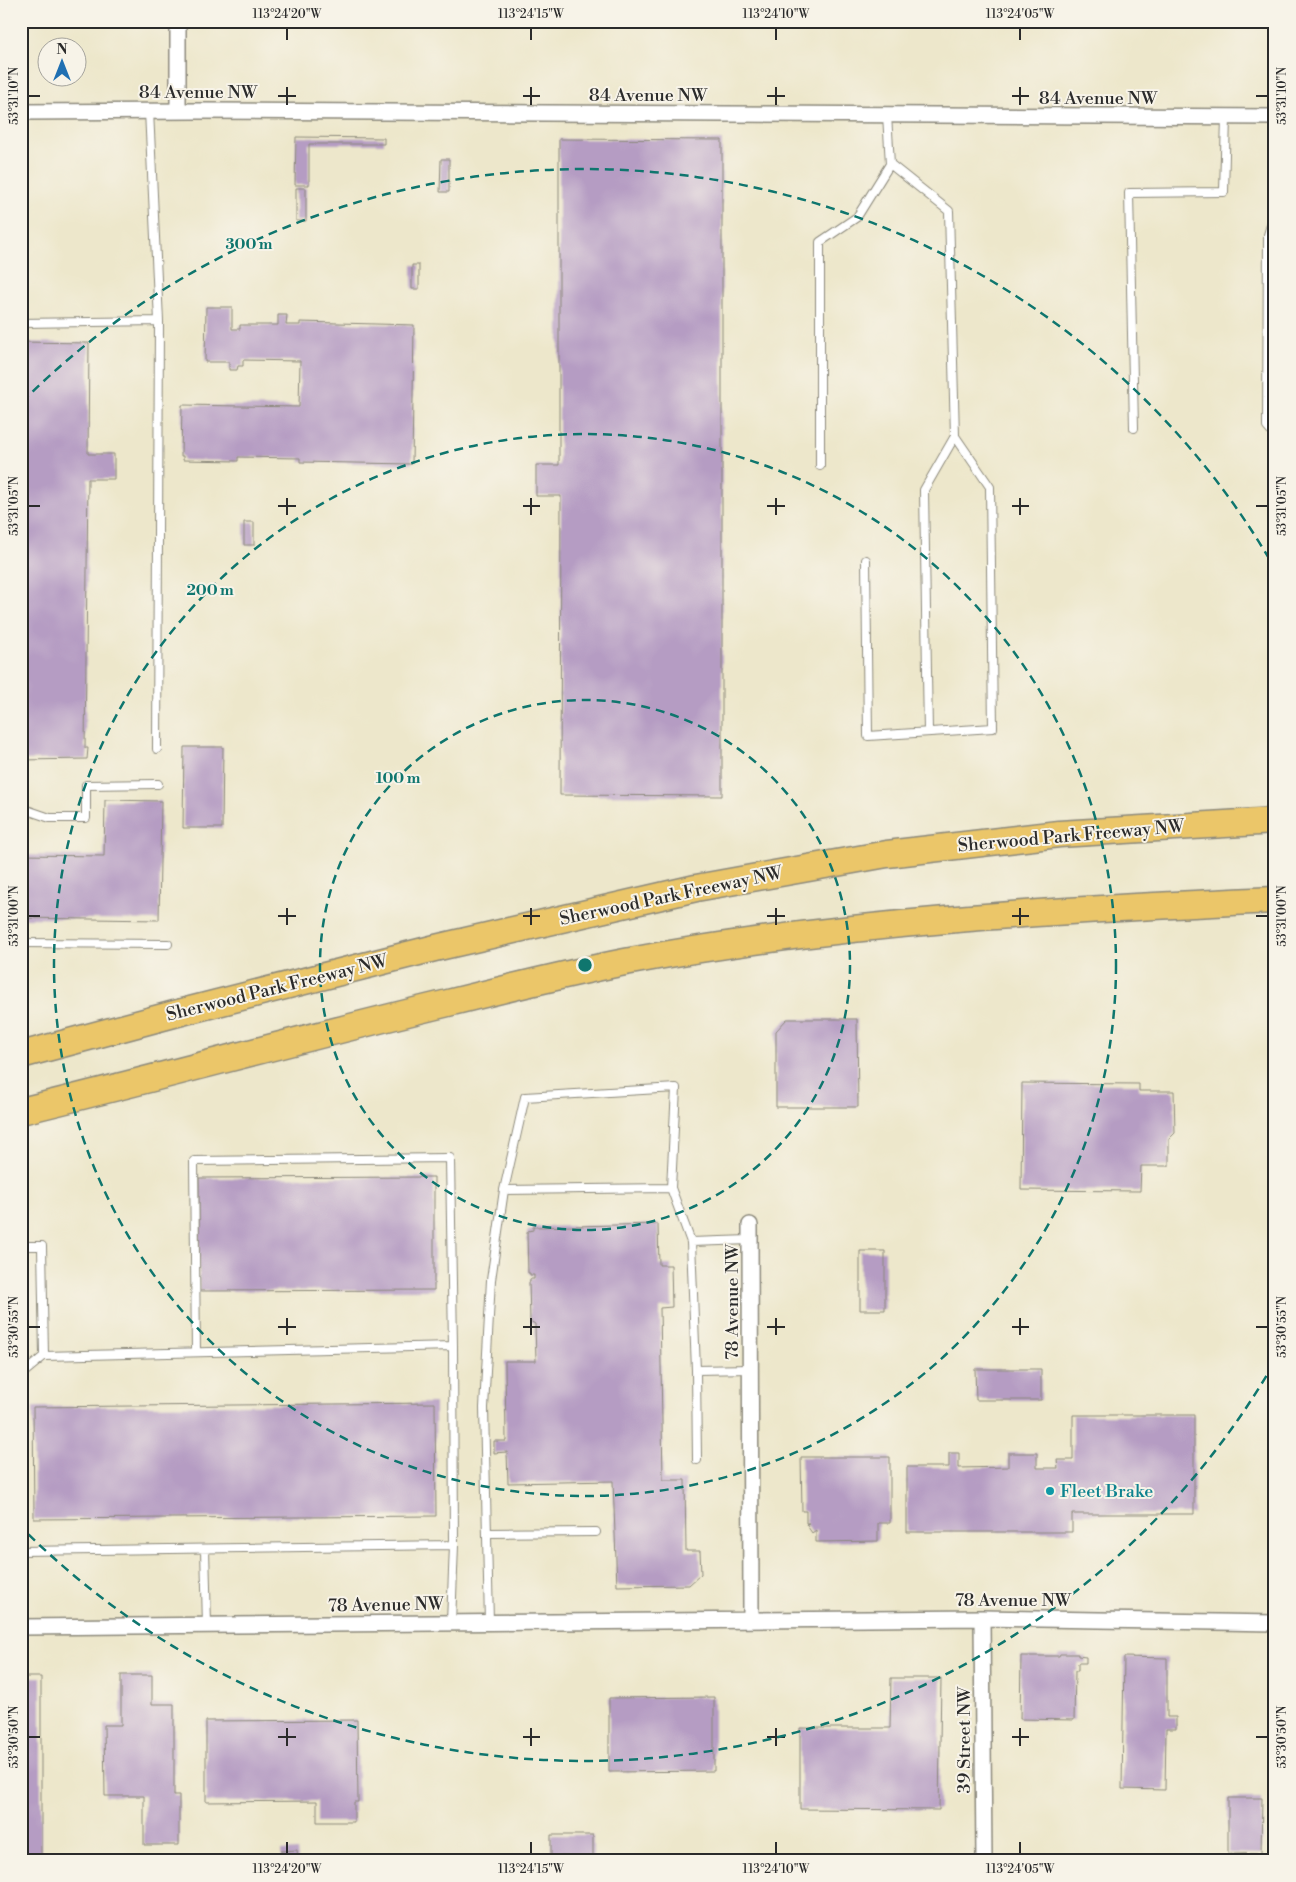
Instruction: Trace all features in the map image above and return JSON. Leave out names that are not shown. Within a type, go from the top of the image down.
[{"type":"highway","name":"Sherwood Park Freeway NW","points":[[21,1056],[435,948],[696,888],[897,853],[1059,834],[1275,821]]},
{"type":"highway","points":[[21,1111],[145,1081],[359,1024],[539,981],[714,947],[858,928],[1182,904],[1275,900]]},
{"type":"highway","points":[[1182,904],[1275,910]]},
{"type":"street","points":[[178,21],[178,111]]},
{"type":"street","name":"84 Avenue NW","points":[[21,112],[178,111],[1275,117]]},
{"type":"street","name":"78 Avenue NW","points":[[750,1232],[751,1620]]},
{"type":"street","name":"78 Avenue NW","points":[[21,1627],[982,1618],[1275,1623]]},
{"type":"street","name":"39 Street NW","points":[[982,1618],[984,1861]]},
{"type":"lane","points":[[149,111],[159,321],[157,749]]},
{"type":"lane","points":[[820,466],[820,242],[856,217],[890,164],[888,115]]},
{"type":"lane","points":[[1134,428],[1129,193],[1224,192],[1226,117]]},
{"type":"lane","points":[[890,164],[948,211],[955,436],[924,490],[928,732]]},
{"type":"lane","points":[[1275,212],[1268,235],[1267,427],[1275,436]]},
{"type":"lane","points":[[21,323],[159,321]]},
{"type":"lane","points":[[866,560],[868,736],[993,728],[990,487],[955,436]]},
{"type":"lane","points":[[21,808],[50,818],[86,818],[86,785],[158,784]]},
{"type":"lane","points":[[21,943],[168,944]]},
{"type":"lane","points":[[489,1622],[484,1408],[491,1280],[504,1190],[524,1096],[676,1088],[671,1188],[690,1242],[696,1370],[697,1460]]},
{"type":"lane","points":[[196,1352],[194,1161],[450,1158],[454,1544],[451,1623]]},
{"type":"lane","points":[[504,1190],[671,1188]]},
{"type":"lane","points":[[690,1242],[750,1232]]},
{"type":"lane","points":[[21,1246],[42,1246],[44,1356]]},
{"type":"lane","points":[[21,1375],[44,1356],[453,1346]]},
{"type":"lane","points":[[696,1370],[750,1369]]},
{"type":"lane","points":[[487,1533],[596,1532]]},
{"type":"lane","points":[[21,1552],[454,1544]]},
{"type":"lane","points":[[206,1549],[207,1625]]},
{"type":"building","points":[[296,137],[384,138],[384,144],[309,144],[309,185],[295,185]]},
{"type":"building","points":[[559,139],[722,140],[722,796],[560,795],[561,496],[536,496],[536,465],[559,465]]},
{"type":"building","points":[[441,159],[449,159],[449,192],[440,192]]},
{"type":"building","points":[[296,188],[306,188],[306,221],[296,221]]},
{"type":"building","points":[[412,265],[419,265],[419,289],[412,289]]},
{"type":"building","points":[[206,307],[232,307],[232,329],[240,329],[240,325],[278,325],[278,315],[287,315],[286,325],[300,325],[300,322],[414,325],[412,464],[300,462],[300,458],[238,457],[238,461],[183,460],[183,456],[181,456],[182,405],[299,407],[300,361],[243,360],[243,366],[238,366],[237,370],[229,370],[229,362],[205,362]]},
{"type":"building","points":[[21,342],[89,343],[88,454],[114,454],[114,479],[88,479],[85,748],[88,748],[87,759],[21,760]]},
{"type":"building","points":[[244,522],[254,522],[254,545],[244,545]]},
{"type":"building","points":[[184,747],[223,747],[222,828],[183,828]]},
{"type":"building","points":[[105,800],[161,801],[159,920],[21,918],[21,855],[104,856]]},
{"type":"building","points":[[787,1019],[857,1019],[858,1107],[776,1107],[776,1031]]},
{"type":"building","points":[[1022,1083],[1139,1084],[1139,1091],[1174,1091],[1175,1133],[1169,1139],[1169,1166],[1141,1166],[1140,1191],[1021,1190]]},
{"type":"building","points":[[434,1177],[434,1290],[199,1291],[199,1178]]},
{"type":"building","points":[[658,1224],[659,1265],[671,1265],[672,1307],[660,1308],[663,1480],[685,1480],[686,1551],[700,1551],[701,1574],[689,1585],[617,1586],[613,1481],[508,1483],[507,1452],[494,1453],[494,1441],[506,1441],[505,1361],[536,1361],[535,1324],[530,1321],[529,1282],[530,1279],[534,1279],[534,1275],[528,1273],[528,1231],[533,1230],[533,1227]]},
{"type":"building","points":[[860,1251],[885,1251],[885,1310],[860,1310]]},
{"type":"building","points":[[975,1369],[1041,1369],[1041,1400],[976,1400]]},
{"type":"building","points":[[435,1403],[436,1516],[34,1519],[33,1407]]},
{"type":"building","name":"Fleet Brake","points":[[1073,1415],[1194,1415],[1194,1514],[1072,1514],[1072,1532],[907,1532],[907,1467],[949,1467],[949,1453],[959,1453],[959,1468],[1008,1467],[1008,1453],[1037,1453],[1037,1468],[1058,1468],[1057,1460],[1073,1460]]},
{"type":"building","points":[[801,1457],[890,1457],[890,1523],[878,1523],[878,1541],[816,1542],[816,1530],[812,1533],[806,1524],[809,1523],[806,1523],[806,1511],[802,1511]]},
{"type":"building","points":[[1060,1654],[1078,1654],[1078,1656],[1086,1657],[1086,1663],[1078,1663],[1078,1671],[1075,1671],[1074,1720],[1020,1719],[1021,1656],[1059,1656]]},
{"type":"building","points":[[1124,1657],[1167,1658],[1167,1717],[1176,1717],[1176,1729],[1166,1729],[1165,1790],[1122,1789]]},
{"type":"building","points":[[121,1675],[152,1675],[152,1704],[174,1704],[174,1795],[179,1795],[179,1845],[144,1845],[144,1796],[105,1796],[104,1725],[121,1725]]},
{"type":"building","points":[[21,1677],[41,1677],[41,1861],[21,1861]]},
{"type":"building","points":[[891,1678],[941,1678],[939,1810],[800,1809],[800,1728],[890,1728]]},
{"type":"building","points":[[714,1697],[714,1771],[609,1772],[609,1698]]},
{"type":"building","points":[[357,1720],[358,1802],[354,1802],[354,1822],[317,1822],[317,1801],[206,1802],[206,1721]]},
{"type":"building","points":[[1228,1798],[1262,1798],[1261,1854],[1228,1853]]},
{"type":"building","points":[[551,1835],[593,1835],[593,1857],[551,1856]]},
{"type":"building","points":[[297,1850],[298,1859],[282,1861],[281,1851]]},
{"type":"place","name":"Fleet Brake","points":[[1050,1491]]}]
